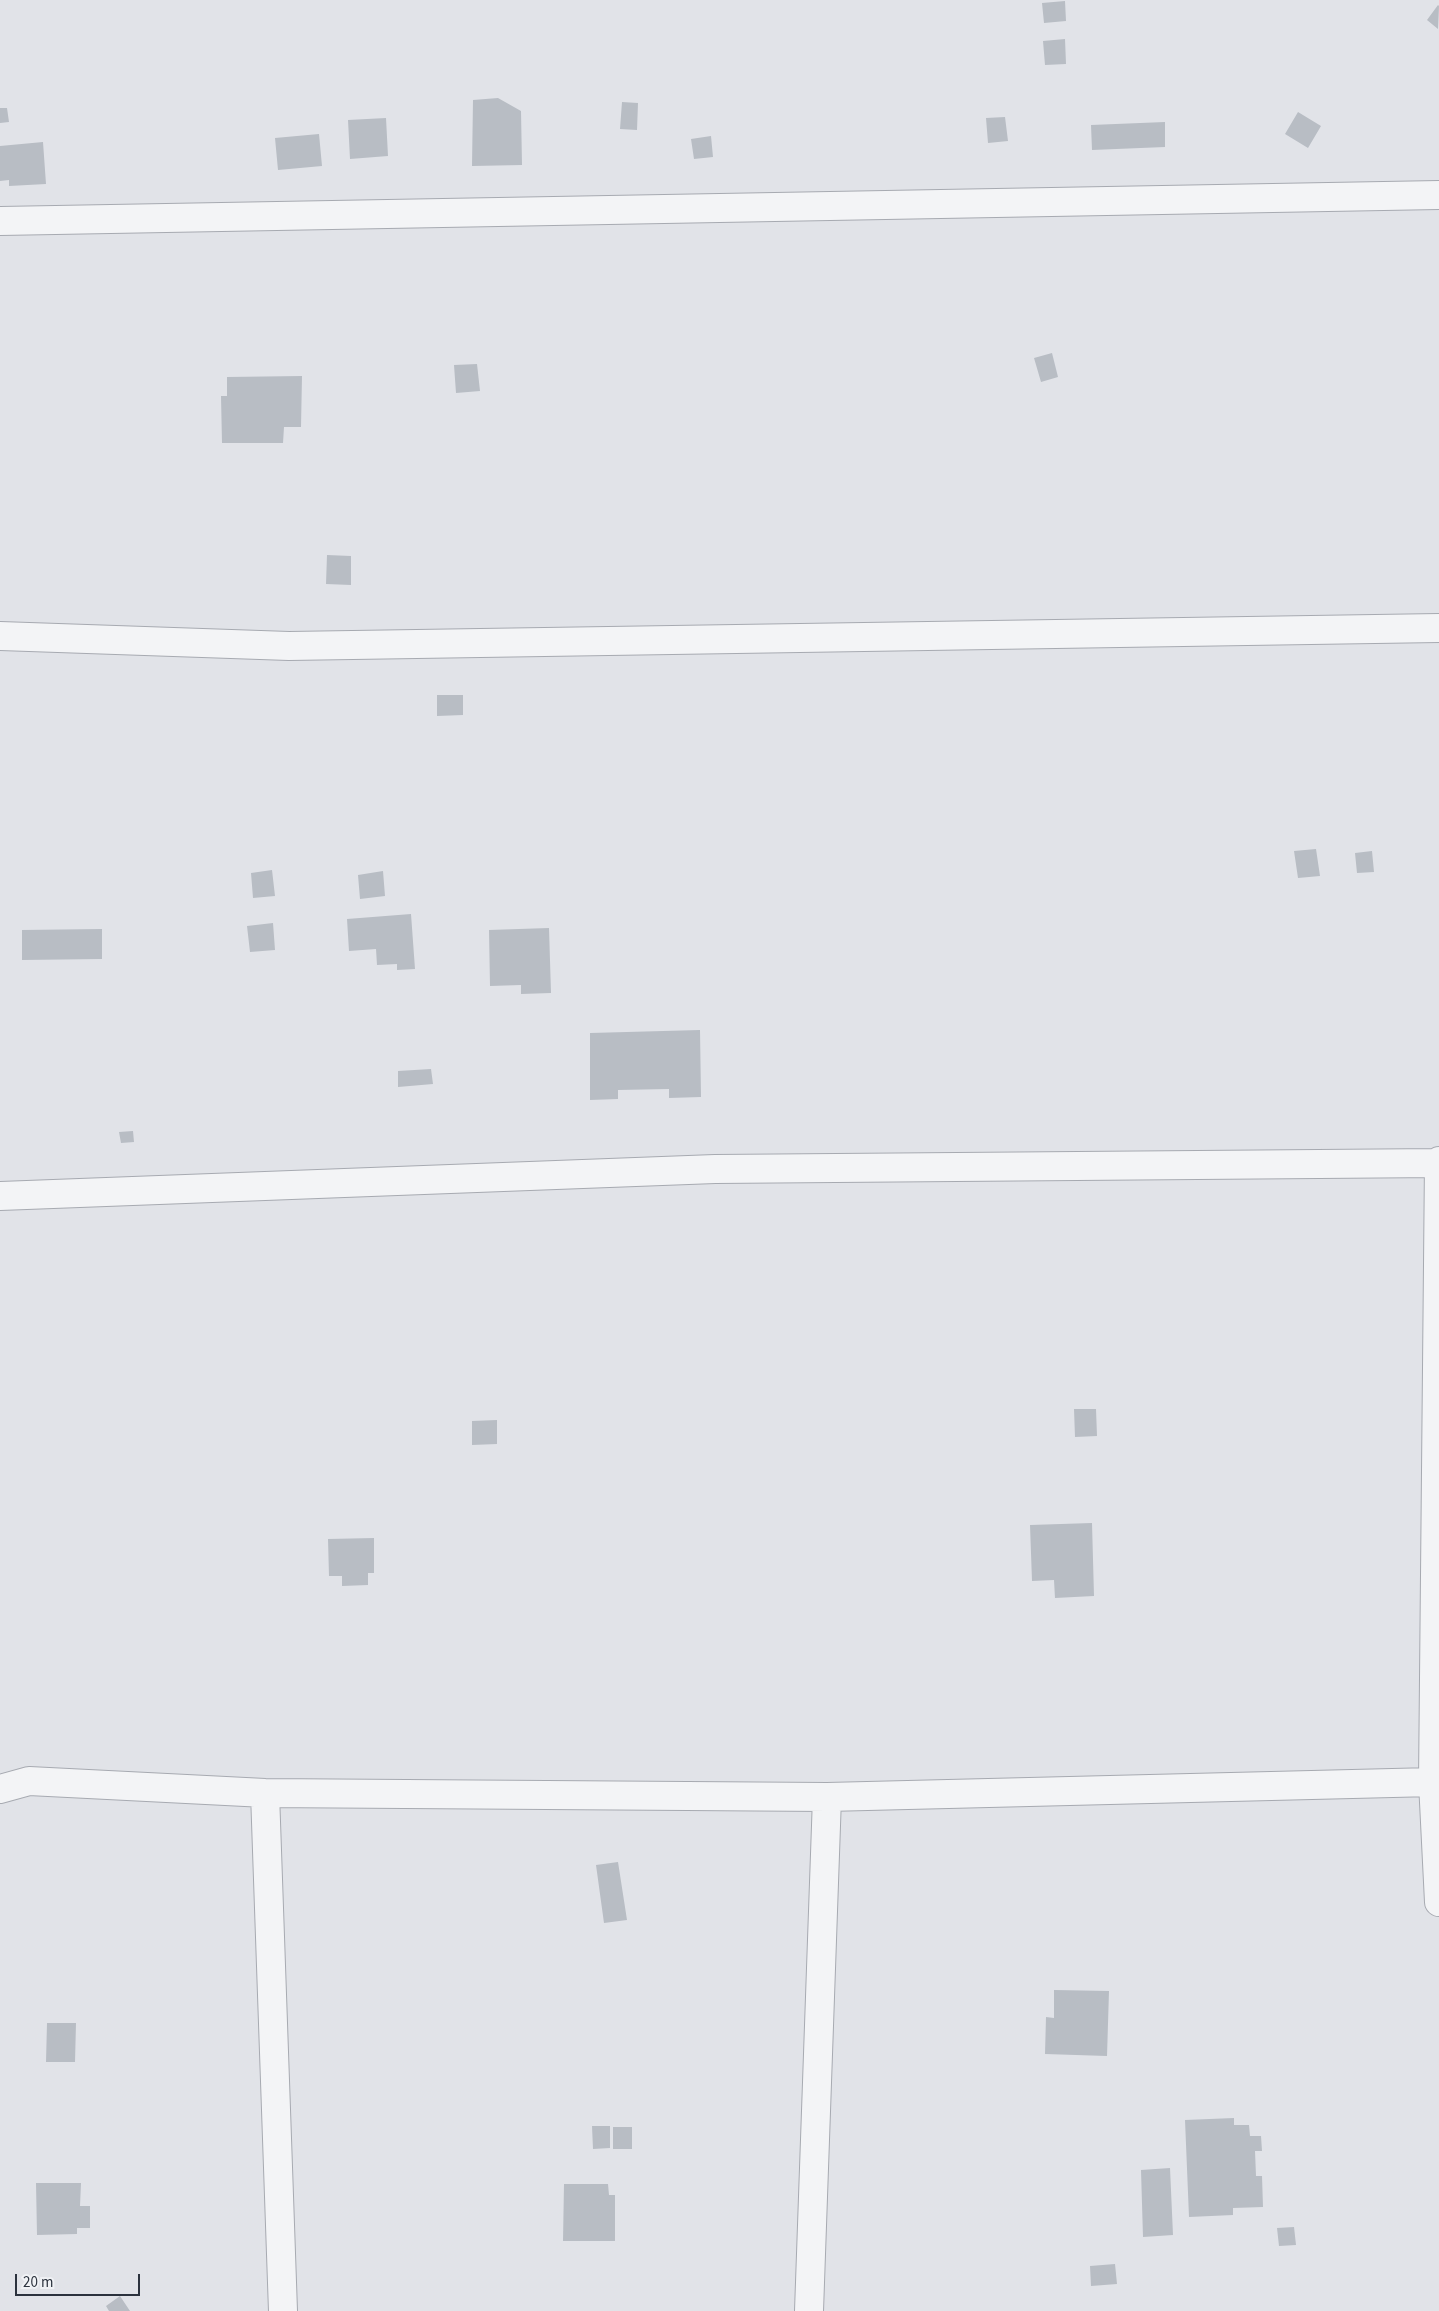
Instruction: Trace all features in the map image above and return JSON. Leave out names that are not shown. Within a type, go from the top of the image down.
[{"type":"street","points":[[0,221],[1439,195]]},
{"type":"street","points":[[0,636],[289,646],[1439,628]]},
{"type":"street","points":[[0,1196],[715,1169],[1439,1162],[1433,1782],[1439,1902]]},
{"type":"street","points":[[0,1789],[29,1781],[265,1793],[828,1797],[1433,1782]]},
{"type":"street","points":[[265,1793],[283,2311]]},
{"type":"street","points":[[808,2311],[828,1797]]},
{"type":"building","points":[[1065,1],[1066,21],[1044,23],[1042,3]]},
{"type":"building","points":[[1439,6],[1438,29],[1427,20]]},
{"type":"building","points":[[1065,39],[1066,64],[1045,65],[1043,41]]},
{"type":"building","points":[[498,98],[521,111],[522,165],[472,166],[473,100]]},
{"type":"building","points":[[622,102],[638,103],[637,130],[620,129]]},
{"type":"building","points":[[0,108],[7,108],[9,122],[0,123]]},
{"type":"building","points":[[1298,112],[1321,126],[1308,148],[1285,134]]},
{"type":"building","points":[[1005,117],[1008,141],[988,143],[986,118]]},
{"type":"building","points":[[386,118],[388,156],[350,159],[348,120]]},
{"type":"building","points":[[1165,122],[1165,147],[1092,150],[1091,125]]},
{"type":"building","points":[[319,134],[322,166],[278,170],[275,138]]},
{"type":"building","points":[[711,136],[713,157],[694,159],[691,139]]},
{"type":"building","points":[[43,142],[46,184],[9,186],[9,180],[0,181],[0,146]]},
{"type":"building","points":[[1052,353],[1058,377],[1041,382],[1034,358]]},
{"type":"building","points":[[477,364],[480,391],[456,393],[454,365]]},
{"type":"building","points":[[302,376],[301,427],[284,427],[283,443],[222,443],[221,396],[227,396],[227,377]]},
{"type":"building","points":[[327,555],[351,556],[351,585],[326,584]]},
{"type":"building","points":[[437,695],[463,695],[463,715],[437,716]]},
{"type":"building","points":[[1316,849],[1320,876],[1298,878],[1294,851]]},
{"type":"building","points":[[1372,851],[1374,872],[1357,873],[1355,853]]},
{"type":"building","points":[[272,870],[275,896],[253,898],[251,873]]},
{"type":"building","points":[[383,871],[385,896],[360,899],[358,875]]},
{"type":"building","points":[[411,914],[415,969],[397,970],[397,964],[377,965],[376,949],[349,951],[347,919]]},
{"type":"building","points":[[273,923],[275,950],[250,952],[247,926]]},
{"type":"building","points":[[549,928],[551,993],[521,994],[521,985],[490,986],[489,930]]},
{"type":"building","points":[[102,929],[102,959],[22,960],[22,930]]},
{"type":"building","points":[[700,1030],[701,1097],[669,1098],[669,1089],[618,1090],[618,1099],[590,1100],[590,1033]]},
{"type":"building","points":[[431,1069],[433,1084],[398,1087],[398,1071]]},
{"type":"building","points":[[133,1131],[134,1142],[121,1143],[119,1132]]},
{"type":"building","points":[[1074,1409],[1096,1409],[1097,1436],[1075,1437]]},
{"type":"building","points":[[497,1420],[497,1444],[472,1445],[472,1421]]},
{"type":"building","points":[[1092,1523],[1094,1596],[1055,1598],[1054,1580],[1032,1581],[1030,1525]]},
{"type":"building","points":[[374,1538],[374,1573],[368,1573],[368,1585],[342,1586],[342,1576],[329,1576],[328,1539]]},
{"type":"building","points":[[618,1862],[627,1920],[604,1923],[596,1865]]},
{"type":"building","points":[[1054,1990],[1109,1991],[1107,2056],[1045,2054],[1046,2017],[1054,2018]]},
{"type":"building","points":[[47,2023],[76,2023],[75,2062],[46,2062]]},
{"type":"building","points":[[1234,2118],[1234,2125],[1249,2125],[1250,2136],[1261,2136],[1262,2151],[1255,2151],[1256,2176],[1262,2176],[1263,2207],[1233,2208],[1233,2215],[1189,2217],[1185,2120]]},
{"type":"building","points":[[592,2126],[610,2126],[610,2148],[593,2149]]},
{"type":"building","points":[[613,2127],[632,2127],[632,2149],[613,2149]]},
{"type":"building","points":[[1170,2168],[1173,2235],[1143,2237],[1141,2170]]},
{"type":"building","points":[[36,2183],[81,2183],[80,2206],[90,2206],[90,2228],[77,2228],[77,2234],[37,2235]]},
{"type":"building","points":[[564,2184],[608,2184],[609,2195],[615,2195],[615,2241],[563,2241]]},
{"type":"building","points":[[1294,2227],[1296,2245],[1279,2246],[1277,2228]]},
{"type":"building","points":[[1115,2264],[1117,2284],[1091,2286],[1090,2266]]},
{"type":"building","points":[[120,2296],[130,2311],[109,2311],[106,2306]]}]
